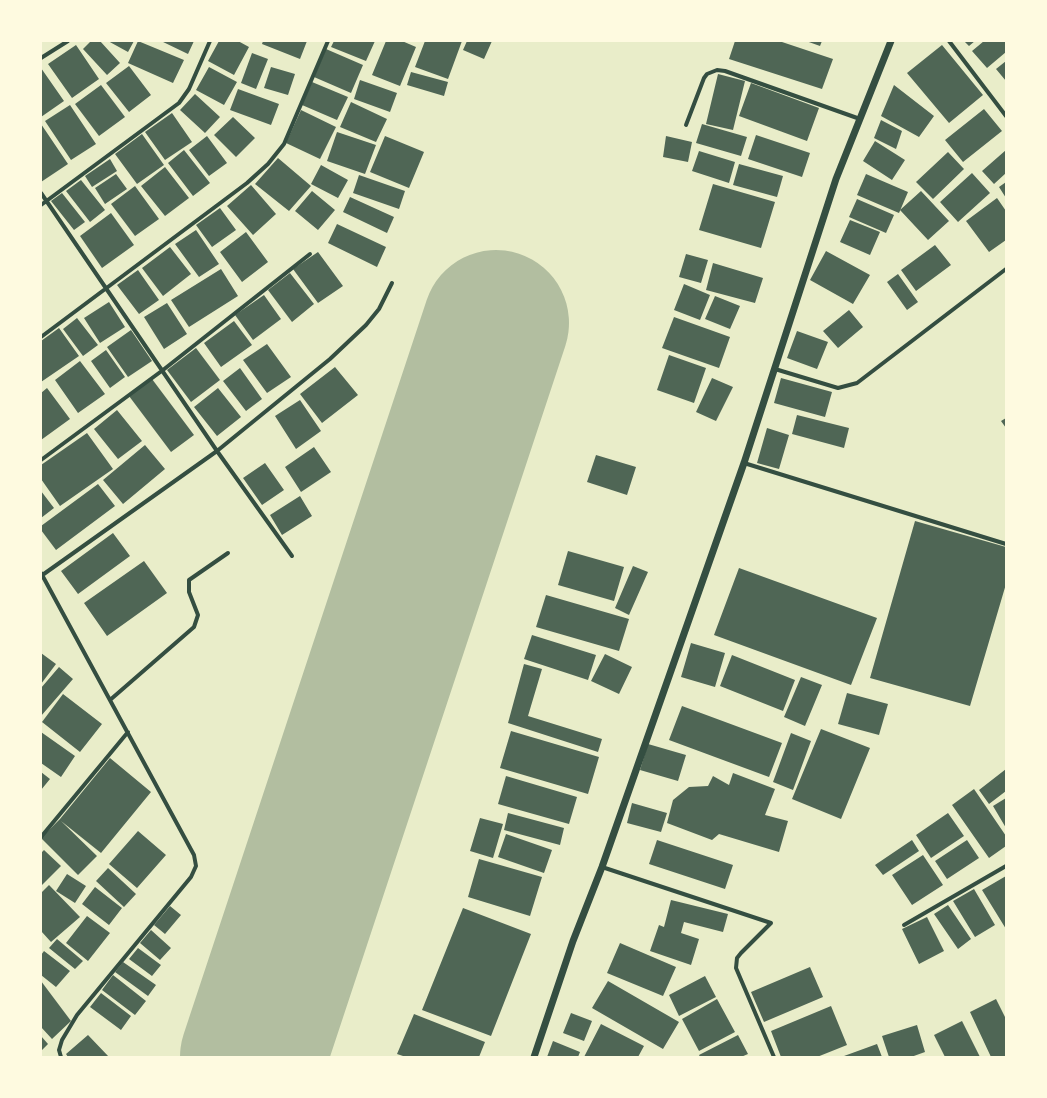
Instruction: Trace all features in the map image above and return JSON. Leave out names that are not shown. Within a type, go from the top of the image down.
[{"type":"street","points":[[41,58],[68,41]]},
{"type":"street","points":[[41,205],[179,103],[189,89],[210,41]]},
{"type":"street","points":[[41,337],[247,182],[268,164],[284,144],[328,41]]},
{"type":"street","points":[[534,1057],[573,941],[602,867],[744,463],[836,179],[891,41]]},
{"type":"street","points":[[949,41],[1006,116]]},
{"type":"street","points":[[686,125],[704,78],[708,74],[717,70],[725,71],[860,119]]},
{"type":"street","points":[[41,194],[163,370],[217,451],[292,556]]},
{"type":"street","points":[[41,460],[163,370],[310,254]]},
{"type":"street","points":[[775,369],[838,388],[857,383],[1006,269]]},
{"type":"street","points":[[61,1057],[60,1050],[62,1040],[77,1015],[191,877],[196,866],[194,855],[41,575],[217,451],[348,344],[379,309],[392,283]]},
{"type":"street","points":[[744,463],[1006,544]]},
{"type":"street","points":[[110,700],[194,627],[198,621],[198,610],[189,592],[189,580],[228,553]]},
{"type":"street","points":[[41,837],[128,732]]},
{"type":"street","points":[[904,925],[1006,866]]},
{"type":"street","points":[[602,867],[771,923],[737,958],[736,968],[774,1057]]},
{"type":"building","points":[[91,41],[100,41],[120,63],[107,75],[83,49]]},
{"type":"building","points":[[108,41],[134,41],[128,52]]},
{"type":"building","points":[[138,41],[184,60],[173,83],[128,63]]},
{"type":"building","points":[[161,41],[194,41],[188,54]]},
{"type":"building","points":[[219,41],[238,41],[249,47],[234,75],[208,61]]},
{"type":"building","points":[[263,41],[307,41],[300,59],[262,44]]},
{"type":"building","points":[[334,41],[375,41],[366,61],[331,47]]},
{"type":"building","points":[[386,41],[402,41],[416,47],[400,86],[372,75]]},
{"type":"building","points":[[425,41],[462,41],[448,79],[415,67]]},
{"type":"building","points":[[467,41],[492,41],[484,59],[463,50]]},
{"type":"building","points":[[735,41],[779,41],[833,59],[822,89],[729,59]]},
{"type":"building","points":[[806,41],[822,41],[820,46]]},
{"type":"building","points":[[964,41],[975,41],[969,46]]},
{"type":"building","points":[[984,41],[1006,41],[1006,52],[987,68],[972,51]]},
{"type":"building","points":[[76,45],[99,79],[72,98],[48,64]]},
{"type":"building","points":[[942,45],[983,95],[949,123],[907,73]]},
{"type":"building","points":[[326,49],[363,65],[351,93],[314,77]]},
{"type":"building","points":[[252,53],[268,59],[256,89],[241,83]]},
{"type":"building","points":[[1006,61],[1006,81],[996,69]]},
{"type":"building","points":[[129,66],[151,95],[129,112],[106,83]]},
{"type":"building","points":[[209,67],[237,82],[224,105],[196,90]]},
{"type":"building","points":[[271,67],[295,74],[288,95],[264,88]]},
{"type":"building","points":[[41,68],[64,101],[41,117]]},
{"type":"building","points":[[411,72],[448,82],[444,96],[407,85]]},
{"type":"building","points":[[718,74],[745,81],[733,130],[706,124]]},
{"type":"building","points":[[360,80],[397,93],[390,112],[354,99]]},
{"type":"building","points":[[312,82],[348,97],[337,120],[302,105]]},
{"type":"building","points":[[751,83],[819,108],[807,141],[739,116]]},
{"type":"building","points":[[101,85],[125,117],[99,136],[75,104]]},
{"type":"building","points":[[894,85],[934,116],[919,137],[881,116]]},
{"type":"building","points":[[238,89],[279,104],[271,125],[230,110]]},
{"type":"building","points":[[195,94],[220,117],[205,133],[180,110]]},
{"type":"building","points":[[351,102],[387,119],[376,142],[340,127]]},
{"type":"building","points":[[70,105],[96,144],[71,160],[45,121]]},
{"type":"building","points":[[984,109],[1002,131],[963,162],[945,140]]},
{"type":"building","points":[[301,110],[336,127],[320,159],[286,143]]},
{"type":"building","points":[[172,113],[192,142],[165,160],[145,132]]},
{"type":"building","points":[[233,117],[255,138],[236,157],[214,135]]},
{"type":"building","points":[[881,120],[902,131],[896,149],[874,138]]},
{"type":"building","points":[[41,124],[68,164],[41,182]]},
{"type":"building","points":[[702,124],[747,137],[741,156],[696,143]]},
{"type":"building","points":[[337,132],[376,145],[365,174],[327,161]]},
{"type":"building","points":[[142,134],[164,165],[137,184],[115,154]]},
{"type":"building","points":[[756,135],[810,153],[802,177],[748,159]]},
{"type":"building","points":[[207,136],[227,163],[209,176],[189,150]]},
{"type":"building","points":[[385,136],[424,152],[409,188],[370,172]]},
{"type":"building","points":[[666,136],[692,142],[688,162],[663,157]]},
{"type":"building","points":[[875,141],[905,160],[892,180],[863,161]]},
{"type":"building","points":[[184,150],[210,183],[193,196],[168,163]]},
{"type":"building","points":[[1006,150],[1006,173],[994,184],[982,171]]},
{"type":"building","points":[[699,151],[735,162],[729,183],[692,171]]},
{"type":"building","points":[[948,152],[964,169],[933,199],[916,182]]},
{"type":"building","points":[[278,158],[311,186],[289,211],[255,184]]},
{"type":"building","points":[[110,159],[117,171],[92,187],[85,176]]},
{"type":"building","points":[[739,164],[783,176],[777,197],[733,185]]},
{"type":"building","points":[[321,165],[348,180],[338,198],[311,184]]},
{"type":"building","points":[[165,167],[189,198],[165,216],[141,186]]},
{"type":"building","points":[[972,173],[990,193],[958,222],[940,202]]},
{"type":"building","points":[[116,174],[127,189],[105,204],[95,188]]},
{"type":"building","points":[[866,174],[908,192],[899,213],[857,195]]},
{"type":"building","points":[[359,175],[405,191],[399,209],[353,193]]},
{"type":"building","points":[[81,180],[105,210],[90,222],[66,191]]},
{"type":"building","points":[[1006,182],[1006,198],[999,187]]},
{"type":"building","points":[[713,184],[775,202],[761,248],[699,230]]},
{"type":"building","points":[[251,185],[276,214],[253,235],[227,206]]},
{"type":"building","points":[[135,186],[159,219],[135,236],[111,204]]},
{"type":"building","points":[[312,191],[335,210],[318,230],[295,211]]},
{"type":"building","points":[[921,191],[949,221],[928,240],[900,210]]},
{"type":"building","points":[[62,193],[85,222],[74,230],[51,201]]},
{"type":"building","points":[[350,197],[394,217],[387,233],[343,212]]},
{"type":"building","points":[[997,198],[1006,211],[1006,240],[989,252],[966,221]]},
{"type":"building","points":[[857,199],[894,215],[886,233],[849,217]]},
{"type":"building","points":[[220,208],[236,230],[212,247],[196,225]]},
{"type":"building","points":[[111,213],[134,245],[102,268],[80,236]]},
{"type":"building","points":[[850,220],[880,232],[870,255],[840,242]]},
{"type":"building","points":[[337,224],[386,247],[377,267],[328,243]]},
{"type":"building","points":[[196,230],[219,264],[199,277],[175,244]]},
{"type":"building","points":[[246,232],[268,262],[242,282],[220,252]]},
{"type":"building","points":[[935,245],[951,265],[916,291],[901,270]]},
{"type":"building","points":[[170,247],[191,274],[163,296],[142,268]]},
{"type":"building","points":[[826,251],[870,275],[853,304],[810,280]]},
{"type":"building","points":[[318,252],[343,286],[318,303],[293,269]]},
{"type":"building","points":[[686,254],[708,260],[701,283],[679,277]]},
{"type":"building","points":[[713,263],[763,278],[755,303],[706,290]]},
{"type":"building","points":[[221,269],[238,296],[189,327],[171,300]]},
{"type":"building","points":[[138,270],[159,300],[139,314],[117,285]]},
{"type":"building","points":[[290,273],[314,304],[292,322],[268,290]]},
{"type":"building","points":[[898,274],[918,302],[907,310],[887,282]]},
{"type":"building","points":[[684,284],[710,295],[700,320],[674,310]]},
{"type":"building","points":[[264,295],[281,319],[253,340],[235,315]]},
{"type":"building","points":[[715,296],[740,306],[730,329],[705,319]]},
{"type":"building","points":[[109,302],[125,327],[100,343],[84,318]]},
{"type":"building","points":[[167,303],[187,334],[164,349],[144,317]]},
{"type":"building","points":[[849,310],[863,327],[838,348],[823,331]]},
{"type":"building","points":[[674,317],[730,337],[719,368],[662,348]]},
{"type":"building","points":[[77,318],[98,345],[83,356],[63,329]]},
{"type":"building","points":[[234,321],[252,345],[221,367],[204,343]]},
{"type":"building","points":[[59,328],[79,356],[41,382],[41,341]]},
{"type":"building","points":[[131,330],[152,361],[128,377],[107,347]]},
{"type":"building","points":[[797,331],[828,342],[817,369],[787,358]]},
{"type":"building","points":[[267,344],[291,377],[267,393],[243,360]]},
{"type":"building","points":[[196,348],[220,380],[191,402],[167,370]]},
{"type":"building","points":[[106,350],[125,377],[110,388],[91,361]]},
{"type":"building","points":[[669,355],[706,368],[694,403],[657,390]]},
{"type":"building","points":[[80,361],[105,394],[78,413],[55,380]]},
{"type":"building","points":[[335,367],[358,395],[322,423],[300,394]]},
{"type":"building","points":[[240,368],[262,399],[246,411],[223,381]]},
{"type":"building","points":[[712,378],[733,387],[716,421],[696,412]]},
{"type":"building","points":[[781,378],[832,392],[825,417],[774,403]]},
{"type":"building","points":[[152,379],[194,435],[171,452],[129,396]]},
{"type":"building","points":[[47,388],[70,419],[41,440],[41,393]]},
{"type":"building","points":[[218,388],[241,417],[217,436],[194,407]]},
{"type":"building","points":[[300,400],[321,431],[296,449],[275,416]]},
{"type":"building","points":[[117,410],[142,441],[118,459],[94,429]]},
{"type":"building","points":[[797,415],[849,428],[844,448],[792,434]]},
{"type":"building","points":[[1006,418],[1006,428],[1001,421]]},
{"type":"building","points":[[767,428],[789,435],[779,469],[757,463]]},
{"type":"building","points":[[87,433],[113,469],[60,506],[41,479],[41,465]]},
{"type":"building","points":[[145,445],[165,469],[123,504],[103,480]]},
{"type":"building","points":[[314,447],[331,472],[301,492],[285,467]]},
{"type":"building","points":[[596,455],[636,467],[627,495],[587,482]]},
{"type":"building","points":[[265,463],[284,490],[262,505],[243,478]]},
{"type":"building","points":[[98,484],[115,506],[56,550],[41,530],[41,526]]},
{"type":"building","points":[[41,491],[54,508],[41,518]]},
{"type":"building","points":[[300,496],[312,516],[282,535],[270,515]]},
{"type":"building","points":[[915,521],[1006,547],[1006,584],[970,706],[870,678]]},
{"type":"building","points":[[113,533],[130,556],[78,594],[61,571]]},
{"type":"building","points":[[568,551],[624,567],[614,601],[558,585]]},
{"type":"building","points":[[144,561],[167,593],[107,636],[84,603]]},
{"type":"building","points":[[633,566],[648,572],[629,615],[615,608]]},
{"type":"building","points":[[739,568],[877,618],[851,685],[714,635]]},
{"type":"building","points":[[546,595],[629,619],[619,651],[536,627]]},
{"type":"building","points":[[532,635],[596,655],[588,680],[524,659]]},
{"type":"building","points":[[691,643],[725,653],[715,687],[681,677]]},
{"type":"building","points":[[41,653],[56,664],[41,684]]},
{"type":"building","points":[[605,654],[632,667],[619,694],[591,681]]},
{"type":"building","points":[[732,655],[795,680],[783,711],[720,686]]},
{"type":"building","points":[[524,664],[542,669],[528,716],[602,739],[598,752],[508,723]]},
{"type":"building","points":[[59,667],[73,679],[41,716],[41,688]]},
{"type":"building","points":[[801,677],[822,685],[805,726],[784,717]]},
{"type":"building","points":[[847,693],[888,704],[879,735],[838,724]]},
{"type":"building","points":[[63,694],[102,724],[80,752],[42,722]]},
{"type":"building","points":[[682,706],[782,743],[769,777],[669,740]]},
{"type":"building","points":[[821,729],[870,748],[841,819],[792,799]]},
{"type":"building","points":[[511,731],[599,757],[588,794],[500,768]]},
{"type":"building","points":[[41,732],[75,756],[61,777],[41,763]]},
{"type":"building","points":[[791,733],[811,741],[793,790],[773,782]]},
{"type":"building","points":[[648,744],[686,755],[678,781],[640,770]]},
{"type":"building","points":[[110,758],[151,792],[101,853],[61,821],[97,856],[78,875],[41,838],[60,819]]},
{"type":"building","points":[[1006,769],[1006,791],[989,804],[979,790]]},
{"type":"building","points":[[41,772],[50,779],[41,790]]},
{"type":"building","points":[[733,773],[775,789],[765,815],[788,821],[779,852],[719,834],[712,840],[667,823],[673,800],[689,787],[708,786],[713,776],[729,785]]},
{"type":"building","points":[[506,776],[577,797],[569,824],[498,804]]},
{"type":"building","points":[[974,789],[1006,836],[1006,846],[989,858],[952,805]]},
{"type":"building","points":[[1006,798],[1006,828],[993,806]]},
{"type":"building","points":[[632,803],[667,813],[661,832],[627,823]]},
{"type":"building","points":[[508,813],[564,828],[560,845],[504,830]]},
{"type":"building","points":[[948,813],[964,836],[931,858],[916,835]]},
{"type":"building","points":[[480,818],[503,824],[493,858],[470,851]]},
{"type":"building","points":[[138,831],[166,855],[137,888],[109,864]]},
{"type":"building","points":[[506,834],[552,850],[544,873],[498,857]]},
{"type":"building","points":[[657,840],[733,865],[725,889],[649,864]]},
{"type":"building","points":[[912,840],[919,851],[883,875],[875,865]]},
{"type":"building","points":[[967,840],[979,858],[947,879],[935,861]]},
{"type":"building","points":[[44,850],[61,866],[42,885],[41,853]]},
{"type":"building","points":[[923,855],[943,885],[912,905],[892,875]]},
{"type":"building","points":[[479,859],[542,877],[530,916],[468,897]]},
{"type":"building","points":[[108,868],[136,894],[124,907],[96,881]]},
{"type":"building","points":[[67,874],[86,886],[75,903],[56,891]]},
{"type":"building","points":[[1006,876],[1006,929],[982,890]]},
{"type":"building","points":[[49,885],[80,917],[51,942],[41,931],[41,893]]},
{"type":"building","points":[[95,887],[122,908],[109,925],[82,904]]},
{"type":"building","points":[[974,889],[995,925],[975,937],[953,901]]},
{"type":"building","points":[[671,900],[728,914],[723,932],[684,922],[681,933],[699,939],[691,965],[650,951],[659,925],[664,927]]},
{"type":"building","points":[[948,905],[971,939],[958,949],[934,914]]},
{"type":"building","points":[[170,906],[181,915],[165,934],[154,925]]},
{"type":"building","points":[[463,908],[531,934],[491,1036],[422,1010]]},
{"type":"building","points":[[87,916],[110,933],[88,961],[66,943]]},
{"type":"building","points":[[927,917],[944,951],[919,964],[902,929]]},
{"type":"building","points":[[151,930],[171,948],[160,960],[140,943]]},
{"type":"building","points":[[57,939],[83,961],[75,969],[49,948]]},
{"type":"building","points":[[620,943],[676,967],[663,996],[607,973]]},
{"type":"building","points":[[138,948],[161,965],[152,976],[129,959]]},
{"type":"building","points":[[44,951],[70,971],[56,987],[41,975],[41,955]]},
{"type":"building","points":[[123,962],[156,985],[148,996],[115,972]]},
{"type":"building","points":[[810,967],[823,997],[764,1022],[751,992]]},
{"type":"building","points":[[113,975],[146,1001],[135,1015],[102,990]]},
{"type":"building","points":[[705,976],[716,997],[679,1016],[669,995]]},
{"type":"building","points":[[41,981],[71,1021],[52,1039],[41,1027]]},
{"type":"building","points":[[608,981],[679,1022],[663,1049],[592,1008]]},
{"type":"building","points":[[101,993],[131,1016],[121,1030],[90,1007]]},
{"type":"building","points":[[717,999],[735,1032],[699,1051],[682,1019]]},
{"type":"building","points":[[996,999],[1006,1019],[1006,1057],[991,1057],[970,1012]]},
{"type":"building","points":[[831,1006],[847,1045],[817,1057],[781,1057],[771,1031]]},
{"type":"building","points":[[571,1013],[592,1021],[584,1041],[563,1033]]},
{"type":"building","points":[[414,1014],[485,1042],[479,1057],[406,1057],[397,1054]]},
{"type":"building","points":[[962,1021],[980,1057],[945,1057],[934,1035]]},
{"type":"building","points":[[601,1024],[644,1046],[638,1057],[584,1057]]},
{"type":"building","points":[[917,1025],[925,1052],[911,1057],[889,1057],[882,1036]]},
{"type":"building","points":[[88,1035],[109,1057],[68,1057],[66,1054]]},
{"type":"building","points":[[738,1035],[748,1054],[741,1057],[700,1057],[699,1055]]},
{"type":"building","points":[[41,1036],[48,1044],[41,1051]]},
{"type":"building","points":[[553,1041],[580,1052],[578,1057],[547,1057]]},
{"type":"building","points":[[877,1044],[882,1057],[844,1057],[844,1056]]},
{"type":"runway","points":[[253,1057],[496,323]]}]
